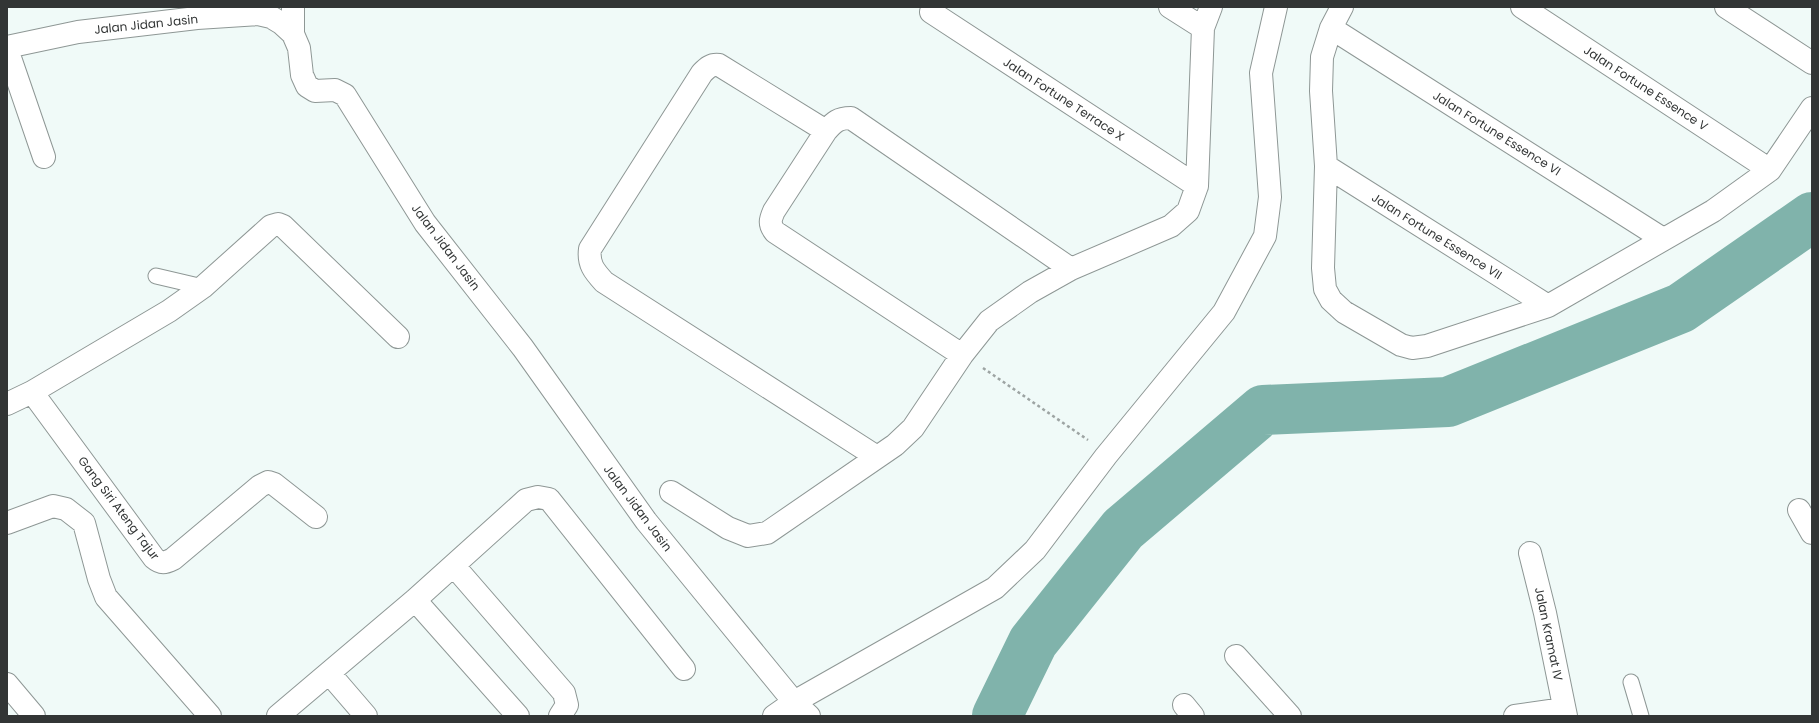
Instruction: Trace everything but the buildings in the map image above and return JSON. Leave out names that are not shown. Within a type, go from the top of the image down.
[{"type":"street","points":[[293,7],[294,34]]},
{"type":"street","points":[[1170,7],[1203,28]]},
{"type":"street","points":[[671,492],[728,528],[748,536],[767,533],[895,445],[913,428],[962,355],[989,321],[1030,292],[1071,269],[1171,226],[1188,211],[1197,186],[1203,28],[1211,7]]},
{"type":"street","points":[[774,716],[802,709],[995,588],[1035,550],[1106,456],[1224,312],[1265,236],[1270,197],[1261,73],[1276,7]]},
{"type":"street","points":[[1342,7],[1331,28],[1322,57],[1321,91],[1326,166],[1323,268],[1325,289],[1331,300],[1344,312],[1401,345],[1412,348],[1427,346],[1548,306],[1713,211],[1770,170],[1812,108]]},
{"type":"street","name":"Jalan Fortune Essence V","points":[[1522,7],[1770,170]]},
{"type":"street","points":[[1726,7],[1812,63]]},
{"type":"street","name":"Jalan Fortune Terrace X","points":[[931,12],[1197,186]]},
{"type":"street","name":"Jalan Jidan Jasin","points":[[7,48],[78,32],[197,18],[258,14],[271,17],[281,23],[294,34],[299,48],[302,75],[308,86],[315,90],[335,90],[345,95],[425,223],[528,355],[646,521],[802,709]]},
{"type":"street","name":"Jalan Fortune Essence VI","points":[[1331,28],[1663,239]]},
{"type":"street","points":[[7,48],[44,157]]},
{"type":"street","points":[[826,131],[719,65],[714,64],[708,67],[702,73],[590,249],[590,266],[604,282],[877,457]]},
{"type":"street","points":[[962,355],[775,232],[771,226],[770,220],[774,211],[826,131],[835,120],[851,118],[1071,269]]},
{"type":"street","name":"Jalan Fortune Essence VII","points":[[1326,166],[1548,306]]},
{"type":"street","points":[[7,404],[32,392],[169,311],[203,287],[271,226],[278,224],[283,226],[398,337]]},
{"type":"street","name":"Gang Siri Ateng Tajur","points":[[32,392],[154,558],[159,562],[165,563],[173,559],[260,486],[268,482],[274,484],[316,517]]},
{"type":"street","points":[[278,716],[415,600],[526,500],[538,496],[549,499],[684,669]]},
{"type":"street","points":[[7,523],[52,506],[66,509],[84,523],[99,579],[106,597],[210,716]]},
{"type":"street","points":[[1799,510],[1812,533]]},
{"type":"street","name":"Jalan Kramat IV","points":[[1530,553],[1547,620],[1565,712]]},
{"type":"street","points":[[454,566],[564,693],[567,705],[560,716]]},
{"type":"street","points":[[415,600],[518,716]]},
{"type":"street","points":[[1236,656],[1290,716]]},
{"type":"street","points":[[329,673],[366,716]]},
{"type":"street","points":[[7,684],[34,716]]},
{"type":"street","points":[[1515,716],[1565,712]]},
{"type":"lane","points":[[156,276],[203,287]]},
{"type":"lane","points":[[1630,682],[1641,716]]},
{"type":"path","points":[[962,355],[1083,435],[1106,456]]},
{"type":"waterway","points":[[997,716],[1033,642],[1123,529],[1263,410],[1448,402],[1681,308],[1812,217]]}]
